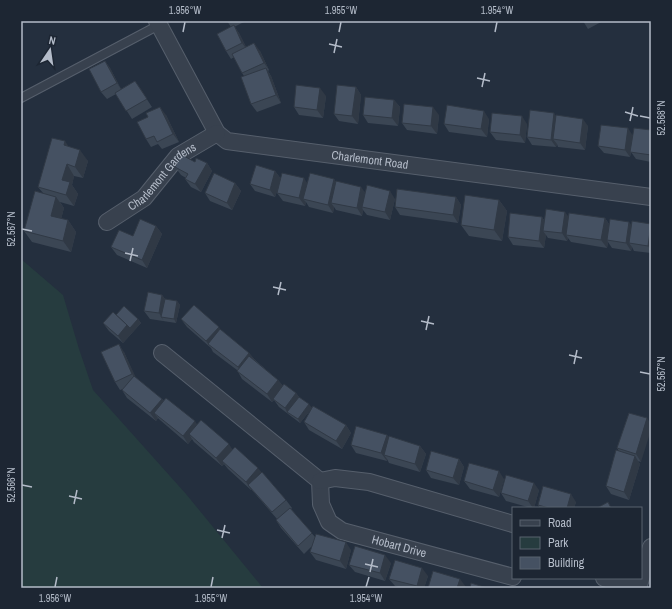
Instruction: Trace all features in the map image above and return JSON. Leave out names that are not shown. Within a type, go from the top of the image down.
[{"type":"street","points":[[158,23],[217,134]]},
{"type":"street","name":"Charlemont Road","points":[[217,134],[227,141],[651,197]]},
{"type":"street","name":"Charlemont Gardens","points":[[107,222],[144,198],[178,156],[217,134]]},
{"type":"street","points":[[162,353],[320,481],[335,478],[369,482],[512,524]]},
{"type":"street","name":"Hobart Drive","points":[[320,481],[321,504],[330,522],[342,532],[512,577]]},
{"type":"street","points":[[642,575],[651,547]]},
{"type":"street","points":[[607,579],[638,588]]},
{"type":"lane","points":[[21,98],[158,23]]},
{"type":"green space","points":[[21,259],[63,295],[93,390],[186,494],[263,588],[21,588]]},
{"type":"building","points":[[234,25],[242,43],[226,51],[217,34]]},
{"type":"building","points":[[254,43],[264,63],[242,73],[232,54]]},
{"type":"building","points":[[105,61],[117,83],[101,92],[89,69]]},
{"type":"building","points":[[266,68],[276,95],[251,104],[241,77]]},
{"type":"building","points":[[135,81],[147,99],[126,111],[115,93]]},
{"type":"building","points":[[296,85],[320,88],[317,110],[294,107]]},
{"type":"building","points":[[337,85],[356,87],[352,116],[334,114]]},
{"type":"building","points":[[365,97],[394,100],[392,118],[363,115]]},
{"type":"building","points":[[404,104],[433,107],[431,126],[402,123]]},
{"type":"building","points":[[447,105],[484,111],[481,129],[444,124]]},
{"type":"building","points":[[160,107],[173,134],[157,142],[154,136],[146,139],[137,122],[148,117],[146,113]]},
{"type":"building","points":[[530,110],[554,113],[551,140],[527,137]]},
{"type":"building","points":[[492,113],[522,116],[520,135],[490,132]]},
{"type":"building","points":[[556,115],[583,119],[580,143],[553,139]]},
{"type":"building","points":[[601,125],[628,128],[625,150],[598,146]]},
{"type":"building","points":[[634,128],[651,130],[651,155],[630,152]]},
{"type":"building","points":[[52,138],[65,141],[64,145],[80,150],[75,167],[67,164],[62,180],[70,182],[66,195],[38,187]]},
{"type":"building","points":[[182,155],[195,162],[196,158],[207,163],[195,184],[185,179],[188,174],[175,167]]},
{"type":"building","points":[[256,165],[275,171],[270,190],[250,184]]},
{"type":"building","points":[[214,173],[235,183],[227,203],[205,193]]},
{"type":"building","points":[[282,173],[304,178],[299,198],[277,193]]},
{"type":"building","points":[[310,173],[334,179],[328,205],[303,199]]},
{"type":"building","points":[[336,181],[361,187],[357,208],[331,203]]},
{"type":"building","points":[[367,185],[390,191],[385,212],[362,207]]},
{"type":"building","points":[[397,189],[456,197],[453,215],[395,207]]},
{"type":"building","points":[[35,191],[56,197],[51,216],[68,220],[63,241],[24,231]]},
{"type":"building","points":[[465,195],[499,200],[494,230],[461,225]]},
{"type":"building","points":[[546,209],[565,212],[562,233],[543,231]]},
{"type":"building","points":[[510,213],[542,217],[539,241],[508,237]]},
{"type":"building","points":[[569,213],[605,218],[601,240],[566,235]]},
{"type":"building","points":[[140,219],[156,226],[142,260],[111,247],[119,230],[133,236]]},
{"type":"building","points":[[610,219],[629,222],[626,243],[607,240]]},
{"type":"building","points":[[632,221],[651,224],[648,246],[629,243]]},
{"type":"building","points":[[148,292],[162,295],[159,313],[144,311]]},
{"type":"building","points":[[165,299],[177,301],[174,319],[161,317]]},
{"type":"building","points":[[194,305],[219,327],[206,341],[181,319]]},
{"type":"building","points":[[124,306],[138,319],[130,328],[116,315]]},
{"type":"building","points":[[113,312],[127,325],[118,336],[103,323]]},
{"type":"building","points":[[220,329],[249,353],[238,367],[208,344]]},
{"type":"building","points":[[119,344],[132,374],[115,382],[101,352]]},
{"type":"building","points":[[249,356],[278,380],[267,394],[237,371]]},
{"type":"building","points":[[134,376],[162,399],[150,413],[122,390]]},
{"type":"building","points":[[284,384],[296,393],[285,408],[273,399]]},
{"type":"building","points":[[299,397],[309,404],[298,419],[287,412]]},
{"type":"building","points":[[166,398],[195,421],[183,436],[154,413]]},
{"type":"building","points":[[313,406],[346,425],[336,441],[304,422]]},
{"type":"building","points":[[629,413],[647,418],[636,454],[617,448]]},
{"type":"building","points":[[201,420],[229,444],[216,458],[189,434]]},
{"type":"building","points":[[356,426],[387,435],[381,453],[351,445]]},
{"type":"building","points":[[389,436],[420,446],[415,464],[384,455]]},
{"type":"building","points":[[235,447],[258,468],[246,482],[222,461]]},
{"type":"building","points":[[616,450],[635,456],[624,492],[606,486]]},
{"type":"building","points":[[431,451],[459,459],[453,478],[426,470]]},
{"type":"building","points":[[469,463],[499,471],[493,490],[464,481]]},
{"type":"building","points":[[262,472],[286,500],[272,512],[248,485]]},
{"type":"building","points":[[506,475],[534,483],[528,501],[501,493]]},
{"type":"building","points":[[543,486],[571,494],[567,507],[545,507],[538,505]]},
{"type":"building","points":[[608,502],[610,507],[599,507]]},
{"type":"building","points":[[290,508],[312,533],[298,546],[276,520]]},
{"type":"building","points":[[316,534],[346,542],[340,561],[310,552]]},
{"type":"building","points":[[355,546],[385,555],[380,573],[349,565]]},
{"type":"building","points":[[395,560],[422,568],[417,586],[389,579]]},
{"type":"building","points":[[433,571],[460,579],[457,588],[428,588]]},
{"type":"building","points":[[471,583],[487,588],[470,588]]}]
